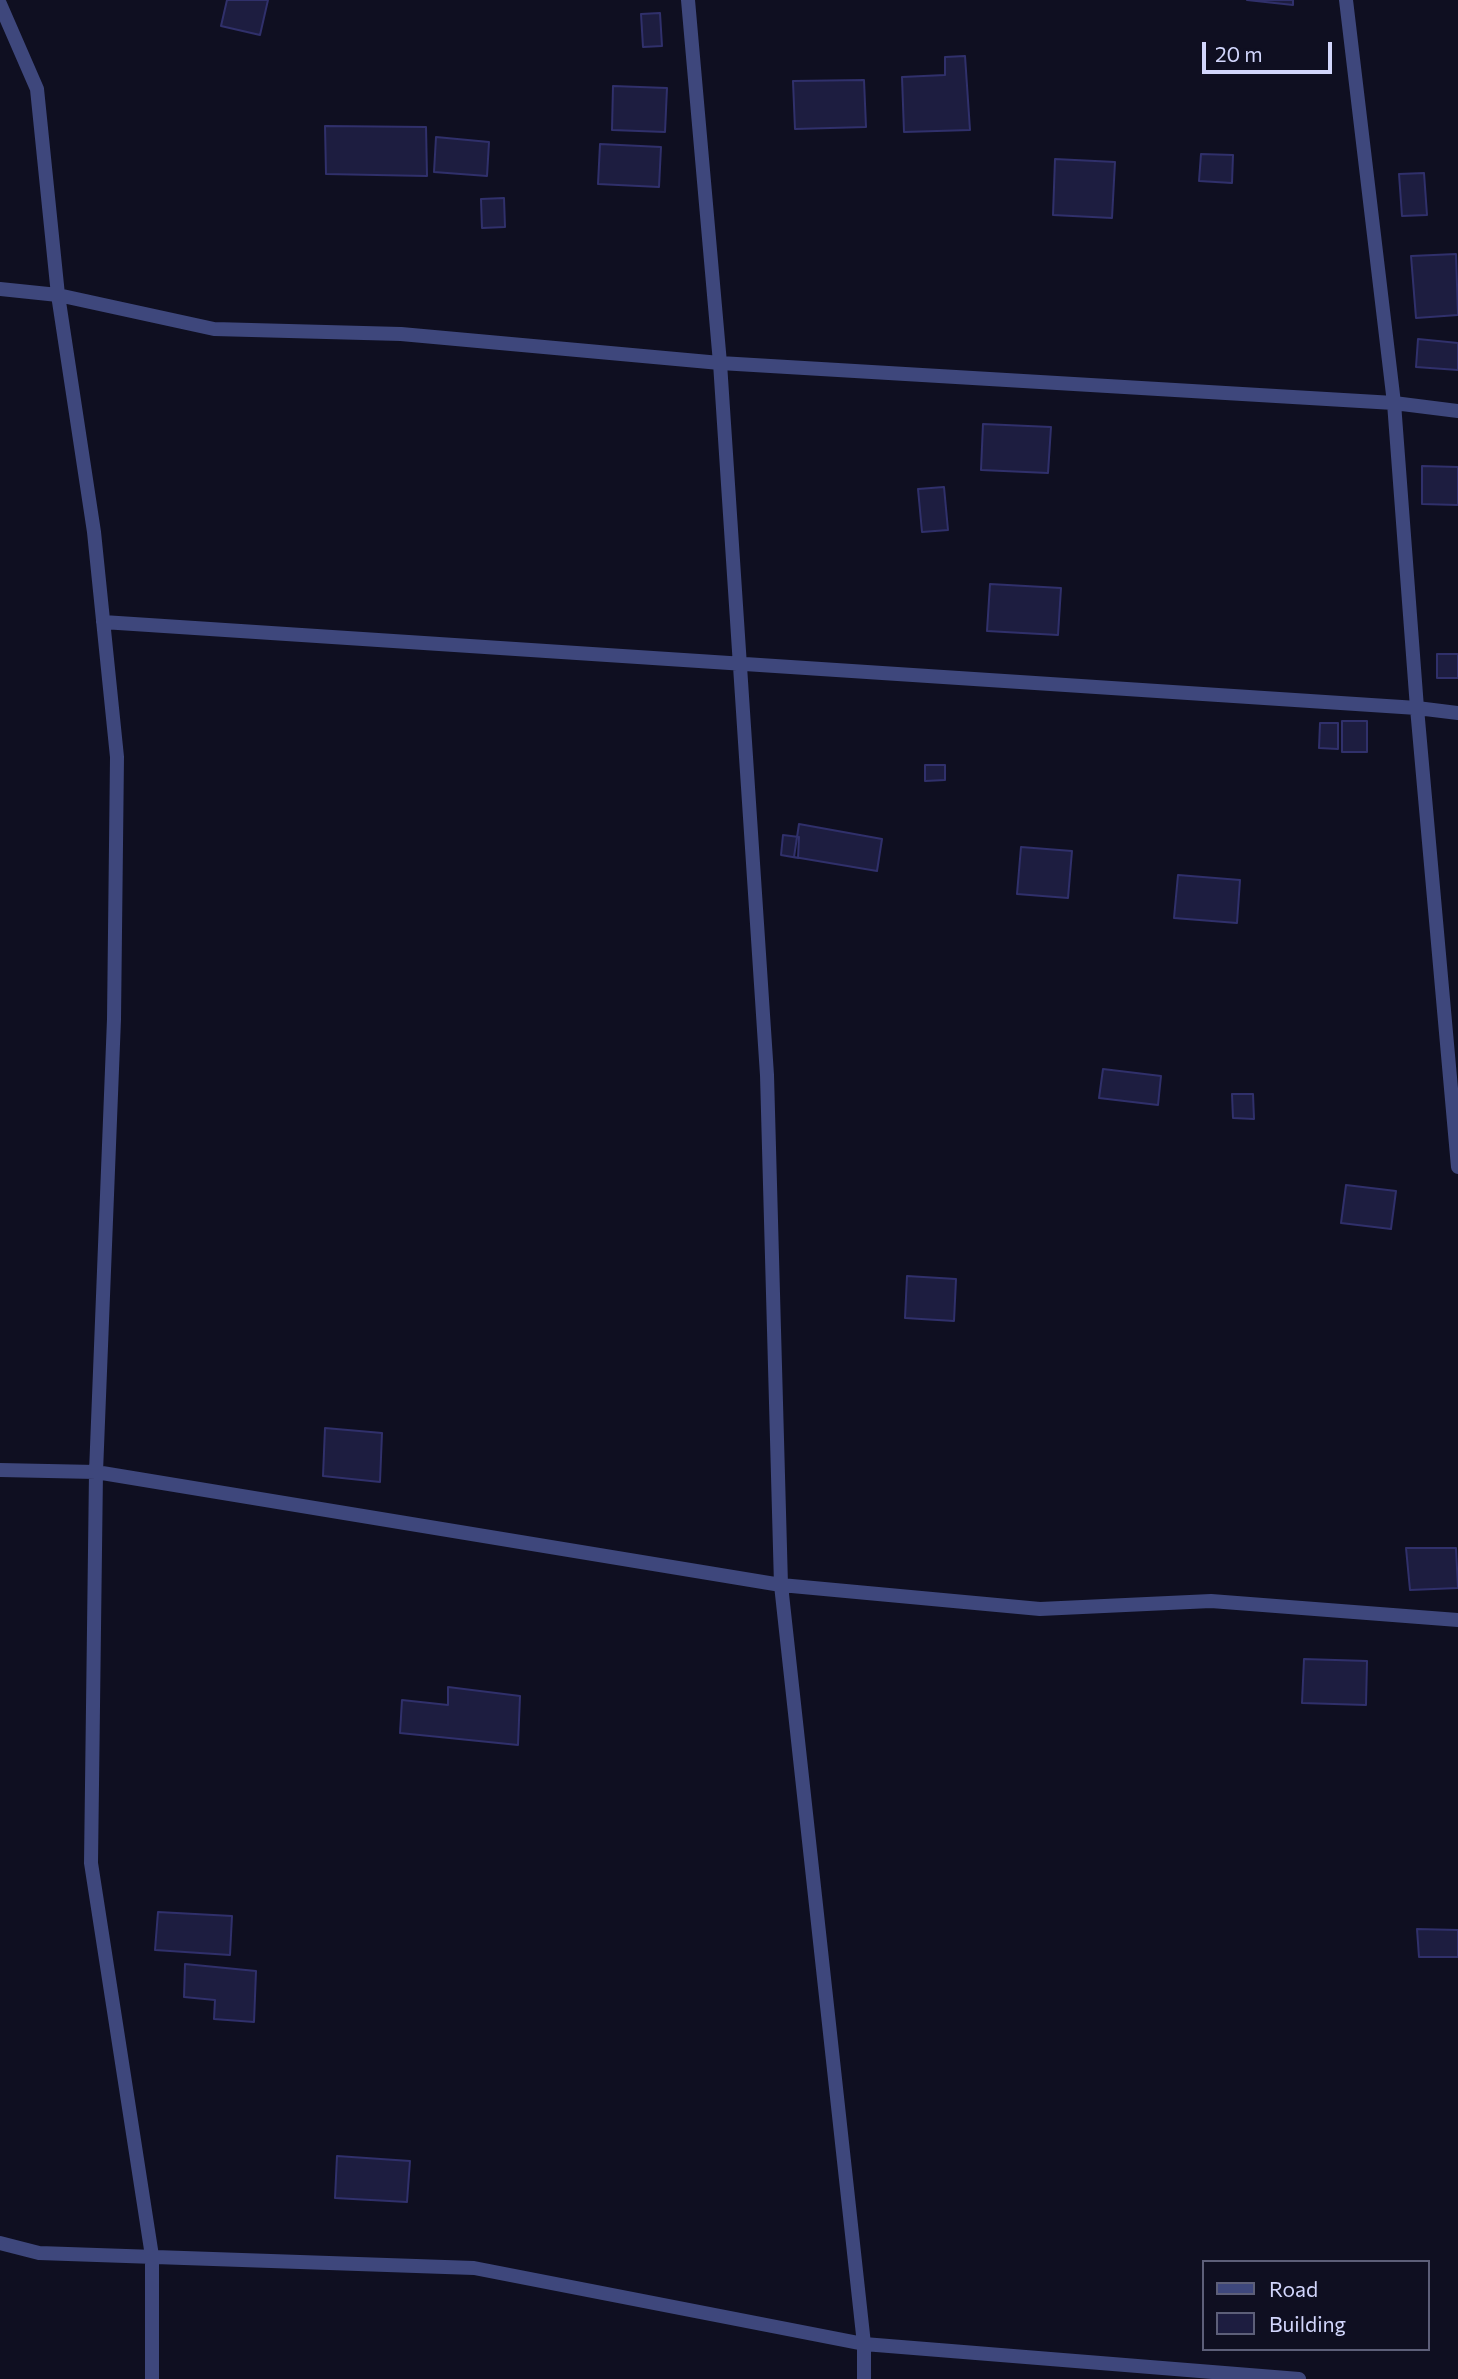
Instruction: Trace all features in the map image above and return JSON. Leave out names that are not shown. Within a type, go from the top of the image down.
[{"type":"street","points":[[688,0],[720,363],[767,1075],[781,1585],[864,2344],[864,2379]]},
{"type":"street","points":[[1346,0],[1394,403],[1417,708],[1458,1167]]},
{"type":"street","points":[[0,4],[37,89],[58,295],[94,532],[117,757],[114,1019],[96,1472],[91,1863],[152,2256],[152,2379]]},
{"type":"street","points":[[0,289],[58,295],[214,330],[401,334],[720,363],[1394,403],[1458,411]]},
{"type":"street","points":[[103,622],[739,662],[1458,713]]},
{"type":"street","points":[[0,1470],[96,1472],[781,1585],[1040,1609],[1211,1601],[1458,1620]]},
{"type":"street","points":[[0,2243],[38,2252],[474,2268],[864,2344],[1299,2379]]},
{"type":"building","points":[[227,0],[268,0],[260,35],[221,26]]},
{"type":"building","points":[[1247,0],[1293,0],[1293,5]]},
{"type":"building","points":[[660,13],[662,46],[643,47],[641,14]]},
{"type":"building","points":[[965,56],[970,130],[904,132],[902,77],[945,75],[945,57]]},
{"type":"building","points":[[864,80],[866,127],[795,129],[793,81]]},
{"type":"building","points":[[613,86],[667,88],[665,132],[612,130]]},
{"type":"building","points":[[325,126],[426,127],[427,176],[326,174]]},
{"type":"building","points":[[436,137],[489,142],[487,176],[434,172]]},
{"type":"building","points":[[600,144],[661,147],[659,187],[598,184]]},
{"type":"building","points":[[1201,154],[1233,155],[1232,183],[1199,181]]},
{"type":"building","points":[[1055,159],[1115,162],[1112,218],[1053,215]]},
{"type":"building","points":[[1424,173],[1427,215],[1402,216],[1399,174]]},
{"type":"building","points":[[504,198],[505,227],[482,228],[481,199]]},
{"type":"building","points":[[1456,254],[1458,315],[1416,318],[1411,256]]},
{"type":"building","points":[[1418,339],[1458,343],[1458,370],[1416,367]]},
{"type":"building","points":[[983,424],[1051,427],[1048,473],[981,470]]},
{"type":"building","points":[[1422,466],[1458,467],[1458,505],[1422,504]]},
{"type":"building","points":[[944,487],[948,530],[922,532],[918,489]]},
{"type":"building","points":[[990,584],[1061,588],[1058,635],[987,631]]},
{"type":"building","points":[[1437,654],[1458,654],[1458,678],[1437,678]]},
{"type":"building","points":[[1342,721],[1367,721],[1367,752],[1342,752]]},
{"type":"building","points":[[1320,723],[1338,723],[1338,749],[1319,748]]},
{"type":"building","points":[[925,765],[945,765],[945,780],[925,781]]},
{"type":"building","points":[[799,824],[882,839],[877,871],[794,857]]},
{"type":"building","points":[[783,835],[799,837],[798,858],[781,855]]},
{"type":"building","points":[[1021,847],[1072,851],[1068,898],[1017,894]]},
{"type":"building","points":[[1178,875],[1240,880],[1237,923],[1174,918]]},
{"type":"building","points":[[1103,1069],[1161,1076],[1158,1105],[1099,1098]]},
{"type":"building","points":[[1232,1094],[1253,1094],[1254,1119],[1233,1118]]},
{"type":"building","points":[[1346,1185],[1396,1191],[1391,1229],[1341,1223]]},
{"type":"building","points":[[907,1276],[956,1279],[954,1321],[905,1318]]},
{"type":"building","points":[[325,1428],[382,1433],[380,1482],[323,1476]]},
{"type":"building","points":[[1406,1548],[1456,1548],[1458,1588],[1410,1590]]},
{"type":"building","points":[[1304,1659],[1367,1661],[1366,1705],[1302,1703]]},
{"type":"building","points":[[448,1687],[520,1696],[518,1745],[400,1733],[402,1700],[448,1705]]},
{"type":"building","points":[[158,1912],[232,1916],[230,1955],[155,1950]]},
{"type":"building","points":[[1417,1929],[1458,1930],[1458,1957],[1419,1957]]},
{"type":"building","points":[[185,1964],[256,1971],[254,2022],[214,2019],[215,2000],[184,1997]]},
{"type":"building","points":[[337,2156],[410,2161],[407,2202],[335,2198]]}]
